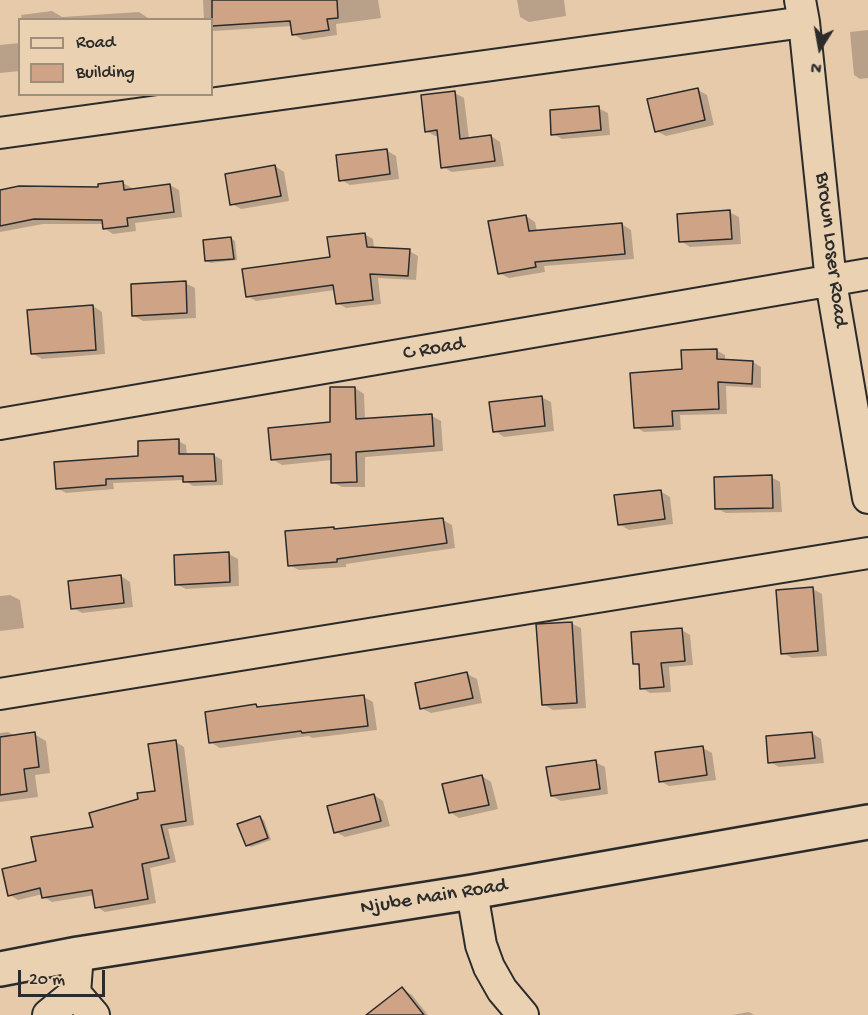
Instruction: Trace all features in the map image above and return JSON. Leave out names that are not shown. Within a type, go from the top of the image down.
[{"type":"street","points":[[0,133],[802,11]]},
{"type":"street","name":"Brown Loser Road","points":[[802,11],[831,282],[868,498]]},
{"type":"street","name":"C Road","points":[[0,424],[868,274]]},
{"type":"street","points":[[0,693],[868,553]]},
{"type":"street","name":"Njube Main Road","points":[[0,969],[78,954],[472,892],[868,822]]},
{"type":"street","points":[[472,892],[481,945],[489,968],[502,990],[523,1015]]},
{"type":"street","points":[[78,954],[75,993],[94,1015]]},
{"type":"street","points":[[48,1015],[75,993]]},
{"type":"building","points":[[212,0],[337,0],[338,18],[327,19],[329,30],[292,35],[290,21],[213,26]]},
{"type":"building","points":[[698,88],[705,120],[655,132],[647,99]]},
{"type":"building","points":[[455,91],[460,139],[491,135],[495,161],[441,168],[437,130],[425,132],[421,95]]},
{"type":"building","points":[[599,106],[601,130],[551,135],[550,110]]},
{"type":"building","points":[[387,149],[390,174],[339,181],[336,155]]},
{"type":"building","points":[[275,165],[281,196],[230,205],[225,174]]},
{"type":"building","points":[[123,181],[124,190],[170,184],[174,212],[127,218],[128,226],[103,229],[102,220],[34,219],[0,226],[0,190],[19,186],[98,187],[98,184]]},
{"type":"building","points":[[730,210],[732,239],[679,242],[677,214]]},
{"type":"building","points":[[526,215],[529,231],[622,223],[625,254],[535,262],[536,267],[498,274],[488,221]]},
{"type":"building","points":[[365,233],[367,247],[410,249],[408,276],[370,274],[373,300],[336,304],[333,285],[246,297],[242,269],[330,257],[327,237]]},
{"type":"building","points":[[231,237],[234,259],[205,261],[203,240]]},
{"type":"building","points":[[186,281],[187,313],[132,316],[131,284]]},
{"type":"building","points":[[93,305],[96,350],[31,354],[27,310]]},
{"type":"building","points":[[717,349],[717,359],[753,361],[752,384],[718,382],[719,409],[672,411],[673,426],[634,428],[630,373],[682,369],[681,350]]},
{"type":"building","points":[[330,387],[355,387],[356,419],[432,414],[434,446],[356,452],[357,482],[331,483],[331,454],[271,460],[268,428],[330,422]]},
{"type":"building","points":[[542,396],[545,426],[493,432],[489,402]]},
{"type":"building","points":[[179,439],[179,454],[214,454],[216,481],[183,482],[183,476],[106,479],[106,485],[56,489],[54,462],[138,456],[138,441]]},
{"type":"building","points":[[772,475],[773,508],[715,509],[714,477]]},
{"type":"building","points":[[661,490],[665,519],[618,525],[614,495]]},
{"type":"building","points":[[443,518],[447,543],[337,559],[337,562],[288,566],[285,531],[334,527],[334,529]]},
{"type":"building","points":[[229,552],[230,582],[175,585],[174,555]]},
{"type":"building","points":[[121,575],[124,603],[71,609],[68,581]]},
{"type":"building","points":[[813,587],[818,651],[781,654],[776,590]]},
{"type":"building","points":[[572,622],[577,703],[542,705],[536,624]]},
{"type":"building","points":[[682,628],[685,661],[661,663],[664,687],[640,689],[639,664],[633,664],[631,632]]},
{"type":"building","points":[[467,672],[473,698],[420,709],[415,683]]},
{"type":"building","points":[[364,695],[368,726],[302,733],[301,731],[209,743],[205,712],[256,704],[257,707]]},
{"type":"building","points":[[35,732],[39,767],[24,769],[27,791],[0,795],[0,737]]},
{"type":"building","points":[[812,732],[815,758],[768,763],[766,736]]},
{"type":"building","points":[[176,740],[186,821],[161,825],[169,858],[142,864],[148,899],[95,908],[92,890],[42,898],[40,888],[8,896],[2,869],[36,861],[31,837],[93,827],[89,813],[138,799],[137,793],[155,791],[148,744]]},
{"type":"building","points":[[703,746],[707,775],[659,782],[655,752]]},
{"type":"building","points":[[596,760],[600,789],[551,796],[546,767]]},
{"type":"building","points":[[482,775],[489,805],[449,813],[442,784]]},
{"type":"building","points":[[374,794],[381,821],[334,833],[327,806]]},
{"type":"building","points":[[260,816],[268,838],[246,846],[237,824]]},
{"type":"building","points":[[402,987],[424,1015],[366,1015]]}]
